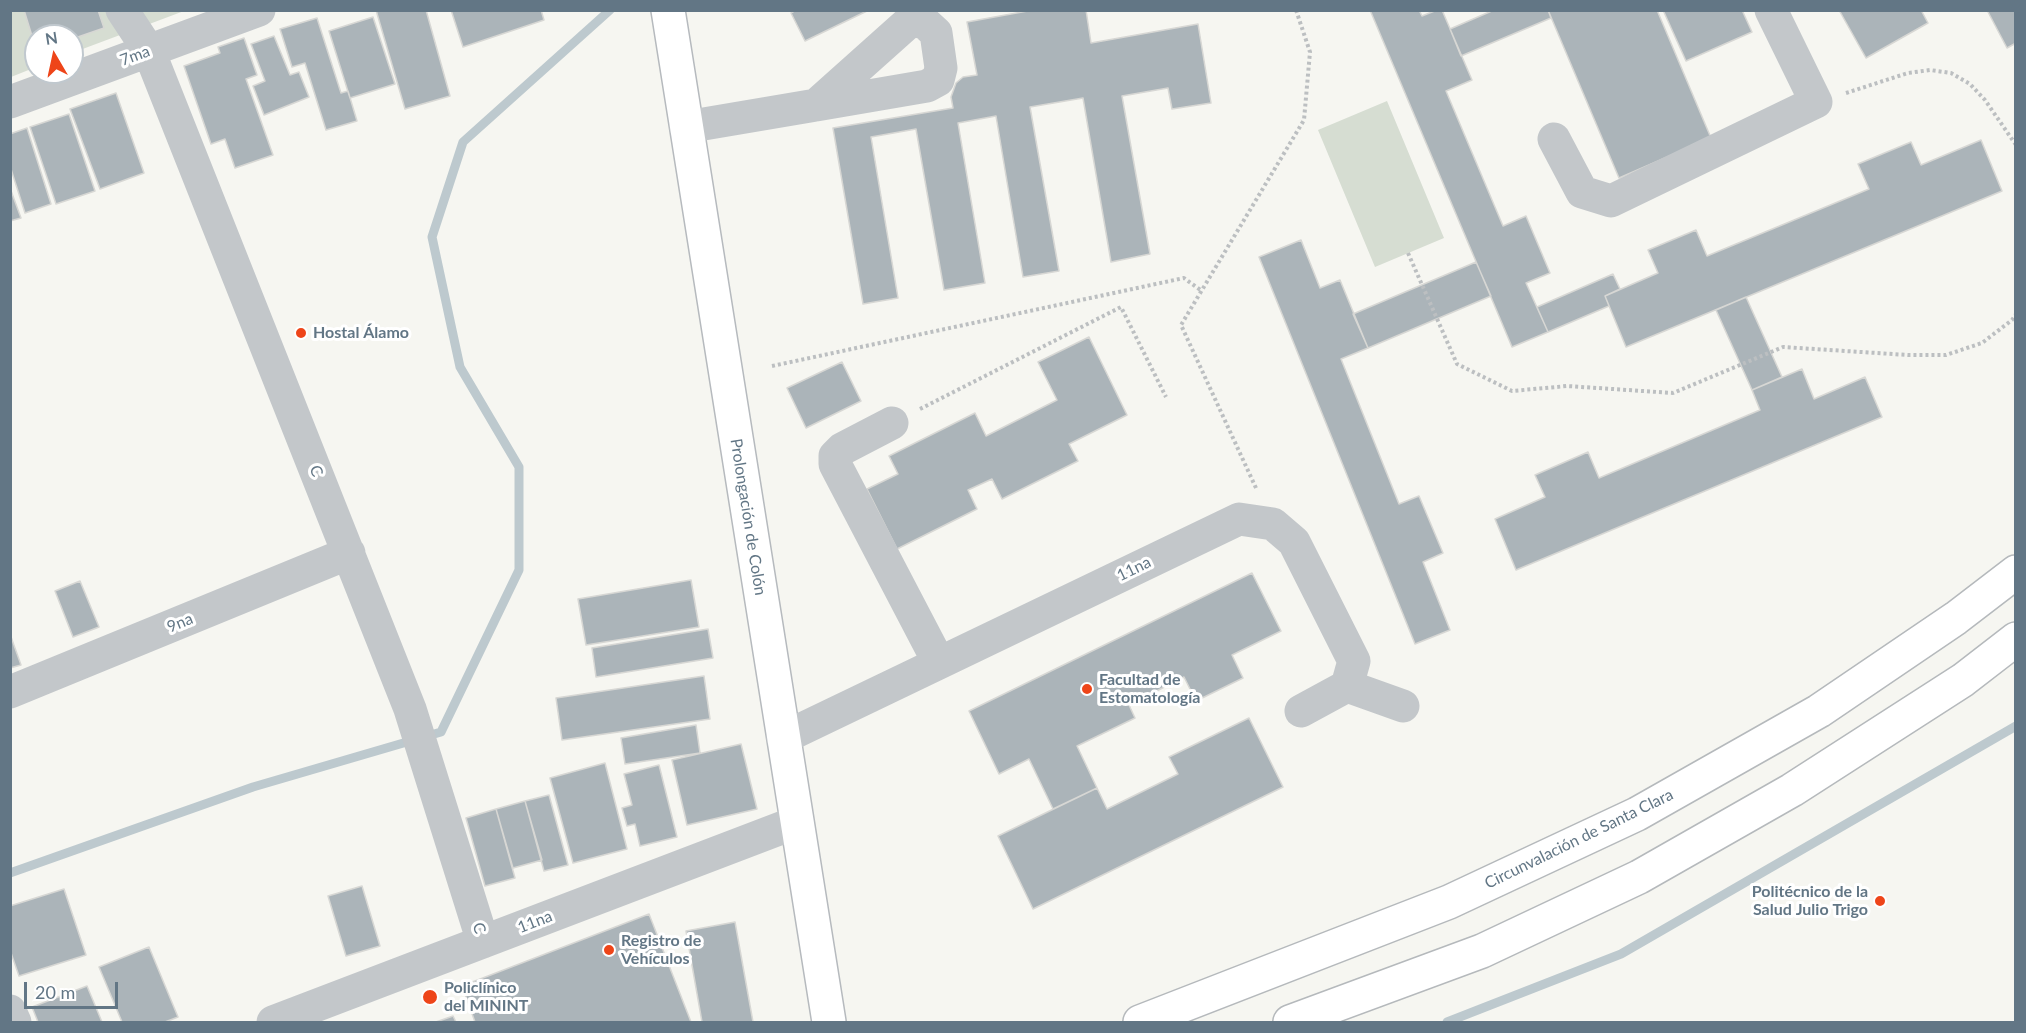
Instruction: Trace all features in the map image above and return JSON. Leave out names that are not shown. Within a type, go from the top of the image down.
[{"type":"main road","name":"Prolongación de Colón","points":[[668,10],[829,1023]]},
{"type":"main road","name":"Circunvalación de Santa Clara","points":[[1140,1023],[1449,902],[1637,814],[1819,711],[1956,618],[2016,572]]},
{"type":"main road","points":[[1290,1023],[1482,951],[1639,877],[1792,790],[1963,680],[2016,639]]},
{"type":"street","name":"C","points":[[122,10],[149,51],[410,709],[423,744],[483,942]]},
{"type":"street","name":"7ma","points":[[10,102],[259,10]]},
{"type":"street","points":[[1554,139],[1582,192],[1611,201],[1816,102],[1772,10]]},
{"type":"street","points":[[686,127],[816,105]]},
{"type":"street","points":[[892,423],[842,449],[835,456],[836,464],[939,663]]},
{"type":"street","name":"11na","points":[[783,738],[1239,519],[1272,524]]},
{"type":"street","points":[[1272,524],[1294,542],[1354,661],[1347,686],[1301,711]]},
{"type":"street","name":"9na","points":[[10,692],[349,554]]},
{"type":"street","points":[[1347,686],[1403,706]]},
{"type":"street","name":"11na","points":[[273,1023],[328,1013],[483,942],[797,822]]},
{"type":"street","points":[[10,1011],[15,1023]]},
{"type":"path","points":[[1272,524],[1181,325],[1304,120],[1310,52],[1296,10]]},
{"type":"path","points":[[1816,102],[1908,73],[1930,70],[1951,74],[1970,84],[1985,100],[2016,145]]},
{"type":"path","points":[[1408,253],[1457,364],[1512,391],[1567,386],[1673,393],[1783,347],[1908,355],[1946,355],[1982,343],[2015,315]]},
{"type":"path","points":[[772,366],[1184,278],[1202,291]]},
{"type":"path","points":[[892,423],[1121,307],[1166,396]]},
{"type":"shaded area","points":[[11,11],[184,11],[84,48],[84,24],[24,24],[24,72],[11,77]]},
{"type":"shaded area","points":[[1387,101],[1444,238],[1375,267],[1318,130]]},
{"type":"building","points":[[24,10],[98,10],[104,28],[84,35],[84,24],[28,24]]},
{"type":"building","points":[[376,10],[426,10],[450,96],[405,109]]},
{"type":"building","points":[[451,10],[541,10],[544,20],[463,47]]},
{"type":"building","points":[[796,10],[869,10],[805,41],[791,13]]},
{"type":"building","points":[[1033,10],[1086,10],[1091,43],[1198,24],[1211,103],[1172,109],[1168,88],[1122,96],[1150,254],[1111,262],[1083,98],[1030,107],[1059,271],[1023,277],[996,116],[958,123],[985,283],[944,290],[916,129],[871,137],[898,298],[863,304],[833,128],[953,108],[951,97],[956,83],[963,77],[977,75],[967,22]]},
{"type":"building","points":[[1370,10],[1419,10],[1422,16],[1442,10],[1472,80],[1446,91],[1503,226],[1526,216],[1550,273],[1526,283],[1548,332],[1512,347]]},
{"type":"building","points":[[1494,10],[1548,10],[1551,18],[1461,56],[1450,29]]},
{"type":"building","points":[[1548,10],[1657,10],[1711,138],[1619,178]]},
{"type":"building","points":[[1663,10],[1742,10],[1752,32],[1686,61]]},
{"type":"building","points":[[1839,10],[1921,10],[1928,23],[1866,58]]},
{"type":"building","points":[[1987,10],[2016,10],[2016,43],[2007,48]]},
{"type":"building","points":[[373,17],[395,84],[350,98],[329,31]]},
{"type":"building","points":[[317,18],[341,93],[348,91],[357,121],[326,130],[305,63],[292,67],[280,29]]},
{"type":"building","points":[[274,36],[290,75],[299,72],[309,97],[264,115],[253,86],[265,81],[251,44]]},
{"type":"building","points":[[244,38],[257,75],[246,79],[273,155],[235,168],[225,139],[211,144],[184,66],[220,53],[218,47]]},
{"type":"building","points":[[116,93],[144,173],[100,189],[70,109]]},
{"type":"building","points":[[69,114],[95,191],[56,204],[30,127]]},
{"type":"building","points":[[27,128],[51,204],[25,213],[10,166],[10,134]]},
{"type":"building","points":[[1981,140],[2002,191],[1626,347],[1605,296],[1658,273],[1648,250],[1696,230],[1707,256],[1869,189],[1858,164],[1911,142],[1921,165]]},
{"type":"building","points":[[10,188],[21,218],[10,221]]},
{"type":"building","points":[[1301,240],[1320,288],[1340,280],[1368,348],[1341,359],[1399,504],[1419,496],[1443,553],[1423,562],[1450,630],[1415,644],[1259,257]]},
{"type":"building","points":[[1476,262],[1491,296],[1368,348],[1353,314]]},
{"type":"building","points":[[1613,274],[1620,289],[1605,296],[1609,306],[1548,332],[1537,307]]},
{"type":"building","points":[[1746,297],[1782,377],[1752,390],[1716,310]]},
{"type":"building","points":[[1089,337],[1127,415],[1069,444],[1078,461],[1002,499],[992,479],[968,490],[977,509],[897,549],[867,489],[898,474],[889,456],[975,413],[986,436],[1057,400],[1038,362]]},
{"type":"building","points":[[842,362],[861,401],[806,428],[787,388]]},
{"type":"building","points":[[1802,369],[1814,399],[1865,377],[1882,417],[1516,570],[1495,519],[1545,497],[1535,475],[1588,452],[1599,478],[1760,410],[1752,390]]},
{"type":"building","name":"Facultad de Estomatología","points":[[1252,573],[1281,631],[1232,655],[1243,678],[1196,701],[1184,677],[1129,705],[1135,718],[1077,746],[1097,788],[1053,809],[1029,759],[999,774],[969,711]]},
{"type":"building","points":[[691,580],[699,627],[586,645],[578,599]]},
{"type":"building","points":[[80,581],[99,627],[73,637],[55,591]]},
{"type":"building","points":[[708,629],[713,658],[596,677],[592,648]]},
{"type":"building","points":[[10,634],[21,665],[10,668]]},
{"type":"building","points":[[704,676],[710,719],[562,740],[556,698]]},
{"type":"building","points":[[1249,718],[1283,787],[1033,909],[998,836],[1097,788],[1107,809],[1178,774],[1169,757]]},
{"type":"building","points":[[696,725],[700,753],[625,764],[621,738]]},
{"type":"building","points":[[741,744],[757,809],[687,825],[672,760]]},
{"type":"building","points":[[605,763],[627,849],[573,863],[550,778]]},
{"type":"building","points":[[659,765],[677,837],[640,846],[635,824],[627,826],[622,808],[632,805],[624,774]]},
{"type":"building","points":[[549,795],[568,865],[544,871],[525,801]]},
{"type":"building","points":[[525,801],[542,860],[513,868],[496,809]]},
{"type":"building","points":[[496,809],[515,878],[485,886],[466,818]]},
{"type":"building","points":[[362,886],[380,946],[346,956],[328,896]]},
{"type":"building","points":[[64,889],[86,955],[19,976],[10,950],[10,906]]},
{"type":"building","name":"Registro de Vehículos","points":[[649,914],[691,1022],[475,1022],[462,986]]},
{"type":"building","points":[[735,922],[753,1022],[702,1022],[686,931]]},
{"type":"building","points":[[149,947],[178,1017],[165,1022],[122,1022],[99,967]]},
{"type":"building","points":[[87,986],[102,1022],[38,1022],[32,1007]]},
{"type":"building","points":[[453,1016],[456,1022],[436,1022]]},
{"type":"waterway","points":[[10,873],[253,787],[441,732],[519,570],[519,467],[460,367],[432,237],[463,142],[610,10]]},
{"type":"waterway","points":[[1447,1022],[1621,954],[2016,726]]},
{"type":"place","name":"Hostal Álamo","points":[[301,333]]},
{"type":"place","name":"Facultad de Estomatología","points":[[1087,689]]},
{"type":"place","name":"Politécnico de la Salud Julio Trigo","points":[[1880,901]]},
{"type":"place","name":"Registro de Vehículos","points":[[609,950]]},
{"type":"place","name":"Policlínico del MININT","points":[[430,997]]}]
